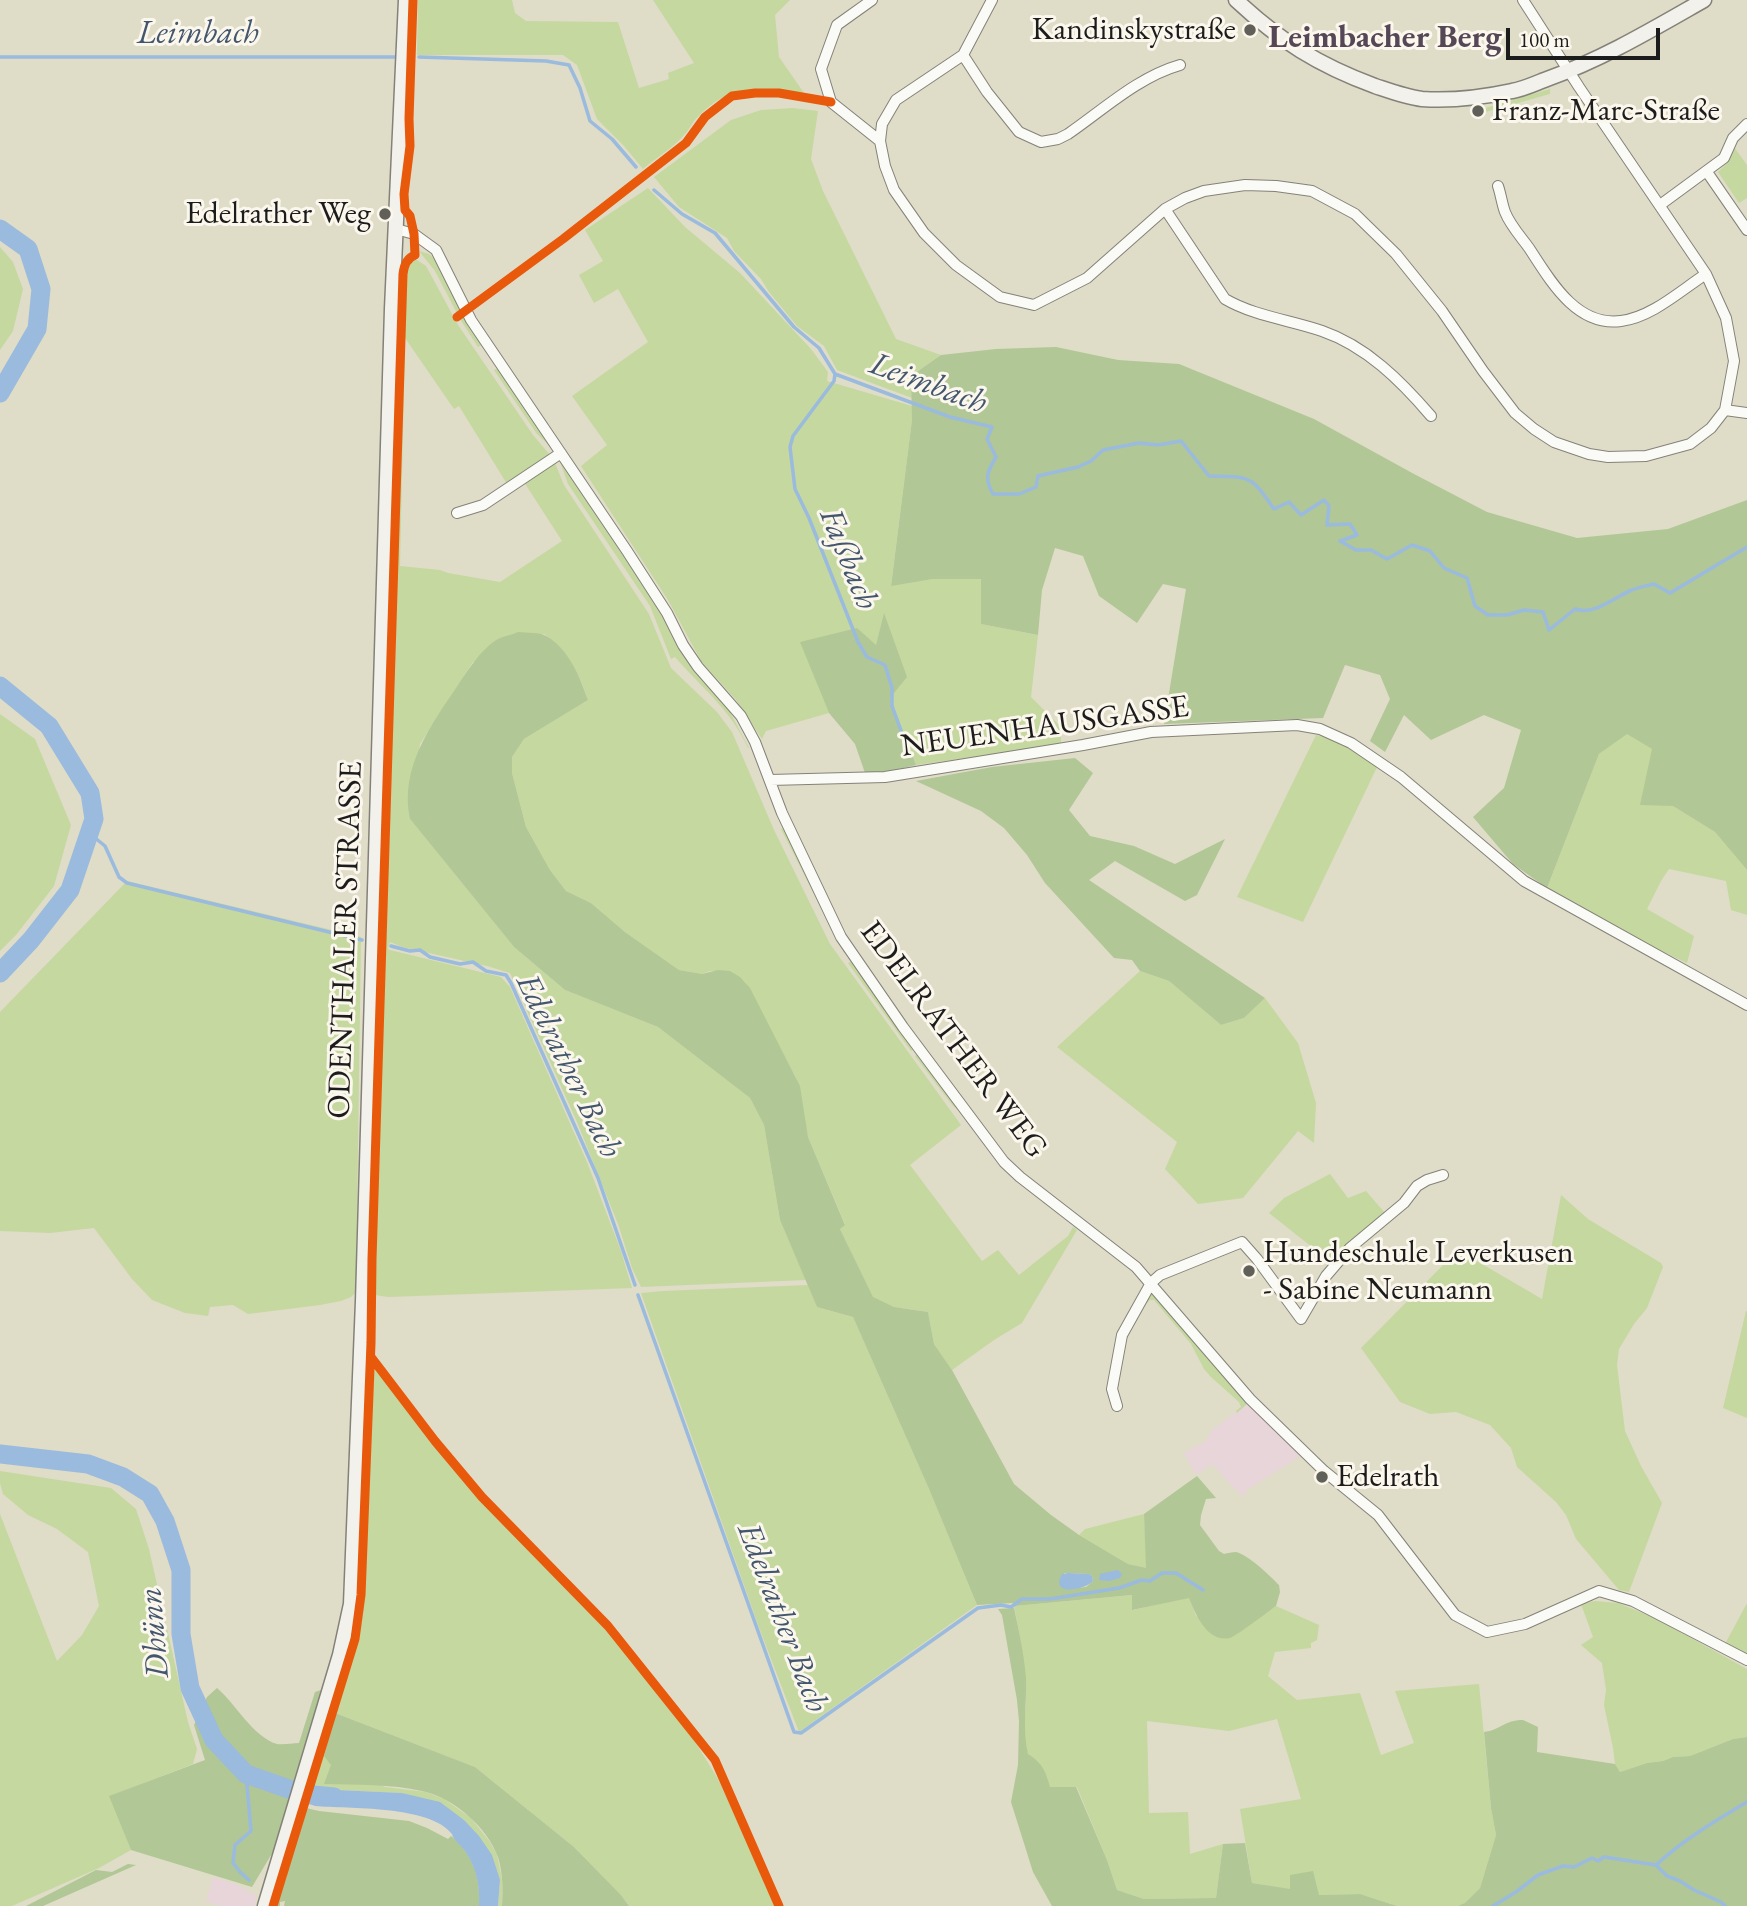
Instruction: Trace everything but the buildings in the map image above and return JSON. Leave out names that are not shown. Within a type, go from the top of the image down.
[{"type":"main road","name":"ODENTHALER STRASSE","points":[[265,1906],[348,1626],[351,1595],[363,1312],[390,374],[406,0]]},
{"type":"main road","points":[[1236,0],[1284,40],[1314,60],[1355,78],[1420,99],[1452,99],[1513,91],[1570,71],[1633,40],[1704,0]]},
{"type":"street","points":[[872,0],[837,25],[821,69],[831,102],[880,141]]},
{"type":"street","points":[[992,0],[962,55],[896,100],[882,124],[880,141],[894,190],[924,233],[956,265],[1000,298],[1034,304],[1087,278],[1166,209],[1204,191],[1245,185],[1311,191],[1355,214],[1396,254],[1442,311],[1515,413],[1534,429],[1554,442],[1589,454],[1608,457],[1646,456],[1690,444],[1711,428],[1725,410],[1734,361],[1726,318],[1706,275],[1523,0]]},
{"type":"street","points":[[962,55],[1019,132],[1041,142],[1068,134],[1137,85],[1165,69],[1180,65]]},
{"type":"street","points":[[1660,205],[1724,158],[1733,138],[1747,124]]},
{"type":"street","points":[[1707,172],[1747,229]]},
{"type":"street","points":[[1498,186],[1506,214],[1561,294],[1575,308],[1601,320],[1618,322],[1636,318],[1706,275]]},
{"type":"street","points":[[1166,209],[1225,299],[1238,307],[1321,331],[1359,348],[1431,416]]},
{"type":"street","name":"EDELRATHER WEG","points":[[396,229],[414,234],[436,250],[471,320],[667,612],[682,645],[741,716],[755,742],[782,813],[841,937],[903,1027],[997,1152],[1020,1177],[1136,1267],[1250,1399],[1324,1471],[1378,1516],[1455,1615],[1488,1632],[1525,1624],[1599,1591],[1633,1601],[1747,1660]]},
{"type":"street","points":[[1725,410],[1747,413]]},
{"type":"street","points":[[457,513],[483,505],[561,453]]},
{"type":"street","name":"NEUENHAUSGASSE","points":[[770,780],[886,777],[1151,732],[1297,725],[1320,729],[1351,743],[1401,777],[1524,881],[1747,1005]]},
{"type":"street","points":[[1117,1406],[1112,1389],[1122,1335],[1150,1283],[1160,1275],[1242,1242],[1301,1319],[1326,1276],[1350,1248],[1404,1203],[1417,1186],[1443,1175]]},
{"type":"shaded area","points":[[1248,1404],[1302,1455],[1244,1492],[1244,1497],[1212,1464],[1196,1475],[1184,1453],[1206,1441],[1212,1430]]},
{"type":"shaded area","points":[[213,1877],[235,1884],[257,1896],[254,1906],[221,1906],[206,1901]]},
{"type":"green space","points":[[418,0],[512,0],[515,13],[526,21],[618,22],[639,88],[669,79],[668,73],[694,63],[653,0],[790,0],[775,15],[779,57],[804,93],[758,89],[732,93],[719,99],[694,121],[676,143],[643,169],[597,119],[577,65],[563,55],[417,55]]},
{"type":"green space","points":[[1550,89],[1550,94],[1482,113],[1482,109]]},
{"type":"green space","points":[[793,108],[818,111],[811,159],[823,191],[896,339],[941,355],[911,376],[912,398],[837,370],[824,346],[797,326],[761,279],[734,251],[727,238],[679,207],[654,177],[731,120],[761,110]]},
{"type":"green space","points":[[1734,147],[1747,165],[1747,198],[1739,203],[1718,172],[1729,161]]},
{"type":"green space","points":[[648,188],[685,227],[740,273],[811,349],[828,372],[827,381],[912,406],[891,585],[933,579],[981,579],[981,624],[1038,635],[1031,697],[1061,727],[1061,745],[916,765],[889,697],[884,615],[876,646],[801,642],[829,713],[766,731],[762,739],[736,700],[701,661],[668,600],[581,466],[607,445],[572,396],[648,342],[618,289],[594,303],[579,275],[603,261],[585,230]]},
{"type":"green space","points":[[0,247],[13,262],[23,289],[13,331],[0,350]]},
{"type":"green space","points":[[419,251],[436,260],[457,304],[482,345],[478,347],[435,271]]},
{"type":"green space","points":[[412,252],[405,259],[402,268],[385,764],[400,269],[403,260]]},
{"type":"green space","points":[[414,258],[426,266],[458,325],[533,435],[550,455],[507,484],[459,406],[454,409],[405,338],[400,566],[440,570],[500,582],[562,541],[524,482],[555,463],[564,485],[649,614],[671,668],[717,712],[732,732],[774,830],[830,944],[961,1125],[910,1165],[982,1261],[998,1250],[1019,1275],[1068,1236],[1073,1227],[1077,1230],[1022,1323],[952,1370],[934,1344],[928,1312],[894,1307],[873,1298],[840,1229],[845,1224],[808,1137],[796,1078],[745,982],[730,971],[710,971],[702,974],[679,970],[625,932],[591,903],[566,891],[550,870],[526,827],[512,773],[512,757],[524,739],[588,700],[572,663],[544,634],[473,662],[420,744],[410,819],[514,947],[565,990],[658,1027],[750,1098],[764,1125],[780,1220],[806,1280],[641,1287],[577,1122],[510,973],[390,942],[390,950],[501,977],[510,987],[587,1162],[632,1288],[388,1297],[375,1295],[373,1259],[405,268]]},
{"type":"green space","points":[[1056,347],[1118,360],[1179,364],[1314,419],[1487,512],[1577,538],[1668,529],[1747,500],[1747,870],[1715,832],[1673,806],[1640,805],[1652,749],[1627,734],[1599,754],[1547,888],[1513,864],[1473,817],[1504,788],[1521,730],[1484,715],[1431,740],[1404,715],[1385,752],[1370,741],[1390,699],[1380,675],[1345,665],[1323,718],[1164,724],[1186,589],[1163,584],[1137,623],[1099,596],[1083,556],[1055,548],[1042,590],[1038,635],[981,624],[981,579],[933,579],[891,586],[912,420],[911,376],[941,355],[996,349]]},
{"type":"green space","points":[[498,368],[551,447],[537,434],[494,370]]},
{"type":"green space","points":[[559,459],[658,607],[691,666],[730,712],[749,748],[715,700],[675,657],[671,659],[650,606],[568,484]]},
{"type":"green space","points":[[884,613],[907,677],[890,698],[916,765],[887,772],[865,773],[855,744],[829,713],[800,642],[857,628],[876,645]]},
{"type":"green space","points":[[518,632],[546,636],[561,648],[573,664],[588,700],[524,739],[512,757],[512,773],[526,827],[550,870],[566,891],[591,903],[625,932],[679,970],[702,974],[718,970],[730,971],[750,988],[800,1086],[808,1137],[845,1225],[840,1229],[873,1297],[894,1307],[928,1312],[934,1344],[952,1370],[1014,1484],[1079,1535],[1128,1564],[1146,1568],[1144,1514],[1197,1476],[1216,1498],[1206,1499],[1200,1525],[1219,1551],[1224,1554],[1236,1552],[1247,1557],[1279,1585],[1276,1606],[1230,1638],[1222,1638],[1215,1636],[1203,1625],[1189,1598],[1132,1610],[1132,1595],[1014,1606],[1013,1603],[977,1605],[853,1317],[817,1307],[780,1220],[764,1125],[750,1098],[658,1027],[565,990],[514,947],[410,819],[409,782],[413,765],[428,732],[481,654],[498,639]],"holes":[[[1064,1573],[1089,1574],[1093,1581],[1086,1587],[1065,1589]]]},
{"type":"green space","points":[[0,714],[35,739],[71,825],[54,886],[0,951]]},
{"type":"green space","points":[[1627,733],[1652,749],[1673,806],[1715,832],[1747,870],[1747,915],[1731,910],[1726,881],[1669,869],[1661,881],[1647,909],[1694,936],[1687,963],[1627,935],[1547,888],[1599,754]]},
{"type":"green space","points":[[1316,735],[1334,739],[1378,765],[1303,922],[1237,897]]},
{"type":"green space","points":[[1075,758],[1093,773],[1069,810],[1090,836],[1134,846],[1175,864],[1225,839],[1197,895],[1185,901],[1115,861],[1089,880],[1265,998],[1244,1018],[1221,1025],[1169,981],[1140,971],[1132,960],[1114,958],[1045,883],[1027,855],[1004,828],[981,811],[916,781],[992,767]]},
{"type":"green space","points":[[783,828],[847,952],[844,953],[781,829]]},
{"type":"green space","points":[[127,881],[361,937],[356,1287],[351,1297],[320,1305],[248,1314],[233,1305],[210,1307],[208,1316],[185,1313],[152,1300],[132,1279],[94,1228],[50,1233],[0,1231],[0,1012]]},
{"type":"green space","points":[[852,961],[916,1048],[911,1051],[848,963]]},
{"type":"green space","points":[[1140,971],[1169,981],[1221,1025],[1244,1018],[1265,998],[1298,1043],[1316,1103],[1314,1143],[1298,1131],[1243,1198],[1198,1204],[1165,1169],[1177,1142],[1057,1047]]},
{"type":"green space","points":[[919,1053],[962,1113],[953,1106],[915,1056]]},
{"type":"green space","points":[[1330,1174],[1348,1198],[1366,1191],[1385,1213],[1332,1263],[1269,1213],[1284,1198]]},
{"type":"green space","points":[[1561,1195],[1588,1219],[1661,1263],[1663,1267],[1647,1308],[1619,1349],[1617,1365],[1625,1431],[1662,1503],[1629,1592],[1619,1590],[1576,1539],[1566,1515],[1556,1502],[1517,1467],[1511,1448],[1490,1425],[1456,1412],[1430,1414],[1400,1402],[1361,1348],[1458,1250],[1542,1299]]},
{"type":"green space","points":[[808,1285],[817,1307],[853,1317],[977,1605],[799,1732],[758,1625],[641,1293]]},
{"type":"green space","points":[[1152,1294],[1247,1404],[1237,1413],[1241,1407],[1239,1402],[1204,1369],[1191,1344],[1154,1300],[1146,1304],[1143,1302]]},
{"type":"green space","points":[[1747,1311],[1747,1418],[1723,1408]]},
{"type":"green space","points":[[375,1367],[492,1512],[580,1600],[625,1650],[692,1737],[718,1779],[777,1906],[629,1906],[574,1847],[475,1767],[335,1713],[355,1649],[363,1609],[369,1427]]},
{"type":"green space","points":[[0,1471],[111,1488],[136,1509],[149,1549],[188,1722],[197,1749],[193,1764],[110,1796],[131,1850],[99,1868],[12,1906],[0,1906],[0,1514],[57,1661],[82,1635],[99,1606],[88,1552],[57,1529],[28,1515],[3,1494]]},
{"type":"green space","points":[[1144,1514],[1147,1569],[1128,1564],[1079,1535],[1085,1529]]},
{"type":"green space","points":[[1133,1595],[1133,1610],[1189,1597],[1196,1616],[1230,1638],[1276,1606],[1319,1625],[1317,1640],[1311,1643],[1311,1648],[1275,1652],[1268,1676],[1297,1700],[1360,1693],[1381,1755],[1414,1743],[1395,1691],[1479,1684],[1496,1835],[1480,1888],[1465,1904],[1458,1906],[1397,1906],[1360,1894],[1319,1895],[1252,1883],[1240,1809],[1301,1799],[1277,1719],[1229,1731],[1147,1721],[1149,1813],[1188,1812],[1190,1854],[1223,1844],[1216,1898],[1144,1899],[1117,1890],[1077,1787],[1049,1787],[1028,1754],[1024,1733],[1025,1675],[1014,1606]]},
{"type":"green space","points":[[1595,1601],[1618,1603],[1655,1618],[1747,1669],[1747,1737],[1733,1739],[1690,1756],[1673,1757],[1620,1772],[1615,1764],[1604,1705],[1606,1690],[1602,1663],[1581,1645],[1593,1637],[1581,1604]]},
{"type":"green space","points":[[1747,1603],[1747,1655],[1725,1644]]},
{"type":"green space","points":[[1014,1608],[1026,1678],[1025,1726],[1028,1754],[1043,1768],[1050,1787],[1076,1787],[1117,1890],[1144,1899],[1216,1898],[1223,1844],[1245,1843],[1252,1883],[1290,1889],[1290,1875],[1313,1871],[1319,1895],[1360,1894],[1397,1906],[1052,1906],[1033,1872],[1011,1802],[1018,1765],[1019,1721],[1002,1615],[998,1609]]},
{"type":"green space","points":[[217,1688],[260,1735],[277,1744],[299,1743],[315,1692],[321,1690],[321,1699],[277,1845],[252,1887],[131,1850],[109,1796],[205,1760],[194,1725],[207,1697]]},
{"type":"green space","points":[[335,1713],[475,1767],[574,1847],[629,1906],[502,1906],[501,1869],[493,1846],[478,1825],[457,1807],[422,1791],[374,1785],[324,1784],[331,1765],[324,1756]]},
{"type":"green space","points":[[1523,1720],[1538,1727],[1537,1752],[1615,1764],[1620,1772],[1673,1757],[1690,1756],[1733,1739],[1747,1737],[1747,1906],[1458,1906],[1465,1903],[1480,1888],[1496,1835],[1484,1732]]},
{"type":"green space","points":[[332,1727],[324,1755],[385,1787],[426,1792],[444,1799],[471,1818],[497,1855],[502,1879],[502,1906],[498,1906],[500,1880],[464,1820],[452,1812],[402,1793],[312,1787]]},
{"type":"green space","points":[[306,1808],[409,1821],[448,1839],[451,1836],[465,1851],[474,1867],[479,1886],[479,1906],[284,1906],[285,1901],[280,1902],[280,1906],[275,1906],[287,1876]]},
{"type":"green space","points":[[128,1864],[136,1865],[43,1906],[26,1906],[96,1870],[112,1872]]},
{"type":"water","points":[[1118,1570],[1122,1574],[1120,1578],[1099,1580],[1100,1574]]},
{"type":"water","points":[[1062,1574],[1089,1574],[1093,1581],[1076,1589],[1064,1589],[1059,1581]]},
{"type":"water","points":[[312,1787],[402,1793],[440,1802],[464,1820],[492,1855],[500,1880],[498,1906],[479,1906],[473,1866],[452,1834],[441,1825],[408,1813],[315,1806],[307,1803]]},
{"type":"waterway","name":"Leimbach","points":[[0,57],[396,57]]},
{"type":"waterway","name":"Leimbach","points":[[419,57],[546,61],[569,65],[580,88],[590,121],[612,139],[636,167]]},
{"type":"waterway","name":"Leimbach","points":[[654,190],[682,214],[715,233],[794,327],[819,348],[835,374],[950,417],[992,427],[987,439],[996,457],[988,475],[988,484],[993,494],[1019,494],[1036,487],[1038,476],[1078,467],[1091,461],[1103,450],[1139,443],[1158,445],[1181,441],[1209,476],[1248,480],[1254,483],[1274,509],[1289,502],[1301,515],[1324,500],[1329,506],[1327,525],[1350,524],[1357,535],[1340,541],[1356,550],[1371,550],[1387,559],[1412,545],[1430,551],[1444,568],[1467,578],[1475,606],[1488,615],[1507,615],[1524,610],[1543,612],[1549,630],[1575,609],[1597,608],[1637,588],[1654,584],[1670,593],[1747,547]]},
{"type":"waterway","name":"Dhünn","points":[[0,229],[28,249],[41,289],[37,329],[0,393]]},
{"type":"waterway","name":"Faßbach","points":[[835,374],[834,381],[793,436],[790,447],[795,489],[858,642],[867,657],[885,665],[892,688],[892,706],[910,755]]},
{"type":"waterway","name":"Dhünn","points":[[0,686],[49,726],[90,793],[94,819],[70,890],[31,940],[0,973]]},
{"type":"waterway","name":"Edelrather Bach","points":[[89,833],[105,846],[119,877],[127,883],[362,940]]},
{"type":"waterway","name":"Edelrather Bach","points":[[391,946],[410,951],[420,950],[430,957],[460,964],[473,962],[486,971],[506,975],[598,1178],[635,1285]]},
{"type":"waterway","name":"Edelrather Bach","points":[[638,1295],[794,1732],[801,1733],[978,1608],[1001,1605],[1011,1607],[1022,1599],[1050,1599],[1119,1588],[1142,1580],[1150,1581],[1162,1573],[1176,1573],[1203,1590]]},
{"type":"waterway","name":"Dhünn","points":[[0,1454],[88,1464],[123,1477],[150,1494],[165,1521],[181,1570],[181,1634],[190,1688],[214,1740],[246,1774],[303,1794],[334,1797]]},
{"type":"waterway","points":[[246,1774],[251,1831],[235,1845],[233,1863],[249,1880]]},
{"type":"waterway","points":[[1493,1906],[1538,1875],[1563,1866],[1574,1867],[1592,1858],[1598,1861],[1604,1857],[1656,1865],[1688,1839],[1747,1802]]},
{"type":"waterway","points":[[1656,1865],[1667,1876],[1725,1906]]},
{"type":"cycle path","points":[[273,1906],[355,1639],[361,1595],[403,274],[406,262],[415,255],[414,234],[410,216],[405,210],[404,194],[410,146],[413,0]]},
{"type":"cycle path","points":[[457,317],[686,143],[705,117],[732,96],[779,93],[831,102]]},
{"type":"cycle path","points":[[371,1357],[482,1497],[608,1626],[715,1760],[779,1906]]},
{"type":"place","name":"Kandinskystraße","points":[[1250,30]]},
{"type":"place","name":"Franz-Marc-Straße","points":[[1478,111]]},
{"type":"place","name":"Edelrather Weg","points":[[385,214]]},
{"type":"place","name":"Hundeschule Leverkusen - Sabine Neumann","points":[[1249,1271]]},
{"type":"place","name":"Edelrath","points":[[1322,1477]]},
{"type":"district","name":"Leimbacher Berg","points":[[1385,38]]}]
